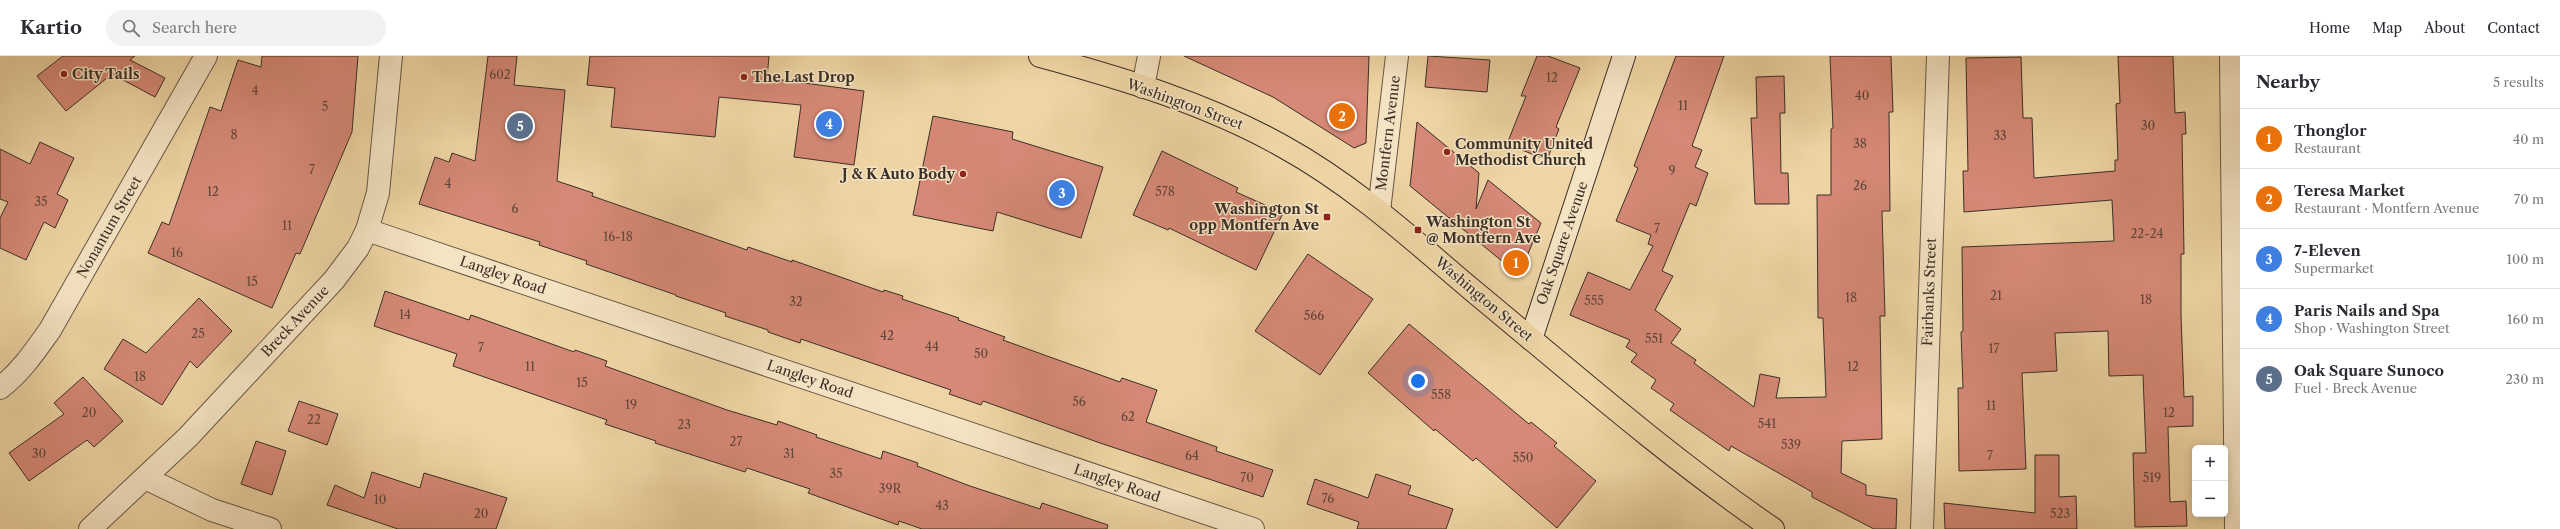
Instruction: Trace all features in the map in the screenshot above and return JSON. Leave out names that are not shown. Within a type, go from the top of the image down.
[{"type":"main road","name":"Washington Street","points":[[1040,56],[1143,87],[1248,127],[1287,148],[1378,210],[1531,339],[1706,483],[1772,529]]},
{"type":"street","name":"Nonantum Street","points":[[0,388],[11,379],[33,354],[50,330],[206,56]]},
{"type":"street","name":"Breck Avenue","points":[[90,529],[188,437],[334,280],[358,248],[367,230],[378,193],[391,56]]},
{"type":"street","points":[[1143,87],[1149,56]]},
{"type":"street","name":"Montfern Avenue","points":[[1378,210],[1397,56]]},
{"type":"street","name":"Oak Square Avenue","points":[[1531,339],[1624,56]]},
{"type":"street","name":"Fairbanks Street","points":[[1922,529],[1938,56]]},
{"type":"street","points":[[2231,56],[2236,529]]},
{"type":"street","name":"Langley Road","points":[[367,230],[1253,529]]},
{"type":"street","points":[[144,478],[212,510],[270,529]]},
{"type":"building","points":[[63,56],[135,56],[130,60],[165,78],[155,97],[112,74],[66,111],[37,76]]},
{"type":"building","points":[[262,56],[358,56],[352,132],[300,254],[296,253],[272,308],[148,253],[162,222],[169,225],[210,107],[221,111],[238,60],[261,67]]},
{"type":"building","points":[[488,56],[517,56],[514,85],[565,90],[557,181],[593,193],[592,196],[747,250],[748,247],[792,262],[792,260],[883,292],[884,290],[903,296],[902,299],[959,318],[958,320],[1005,337],[1003,340],[1120,382],[1122,378],[1157,390],[1146,422],[1217,447],[1216,451],[1273,470],[1263,497],[1100,443],[983,401],[981,405],[949,394],[951,390],[801,339],[800,343],[768,332],[768,330],[725,316],[726,313],[586,264],[587,261],[539,245],[540,242],[419,204],[435,157],[449,162],[452,153],[475,161]]},
{"type":"building","points":[[590,56],[769,56],[767,78],[864,91],[854,165],[794,157],[801,105],[719,97],[715,137],[611,127],[615,88],[587,85]]},
{"type":"building","points":[[1184,56],[1369,56],[1366,143],[1354,148],[1273,97]]},
{"type":"building","points":[[1428,56],[1490,60],[1487,92],[1425,87]]},
{"type":"building","points":[[1537,56],[1548,56],[1580,68],[1556,127],[1559,129],[1547,160],[1507,144],[1526,96],[1521,96]]},
{"type":"building","points":[[1676,56],[1724,56],[1692,146],[1702,150],[1695,167],[1708,173],[1696,206],[1690,203],[1662,271],[1673,276],[1655,310],[1681,329],[1671,343],[1696,360],[1694,363],[1754,407],[1760,374],[1780,378],[1776,398],[1826,397],[1823,318],[1818,318],[1817,195],[1831,195],[1831,129],[1833,128],[1830,56],[1891,56],[1893,112],[1889,112],[1890,211],[1882,211],[1885,316],[1880,316],[1882,439],[1842,441],[1841,473],[1866,485],[1866,495],[1897,499],[1896,529],[1874,529],[1812,497],[1812,492],[1731,446],[1729,451],[1670,410],[1674,404],[1651,388],[1656,380],[1631,362],[1637,354],[1626,347],[1630,340],[1570,315],[1588,272],[1630,290],[1653,246],[1648,244],[1651,235],[1616,221],[1638,168],[1634,166]]},
{"type":"building","points":[[2118,56],[2173,56],[2175,113],[2185,112],[2186,134],[2182,134],[2184,254],[2181,254],[2181,315],[2184,397],[2193,396],[2193,426],[2168,427],[2170,502],[2186,501],[2187,526],[2135,527],[2133,453],[2146,453],[2143,375],[2109,376],[2108,331],[2055,333],[2057,371],[2022,373],[2026,469],[1959,471],[1958,388],[1963,388],[1961,332],[1963,331],[1962,247],[2114,241],[2112,200],[1964,212],[1963,171],[1968,171],[1966,58],[2021,57],[2023,118],[2032,118],[2034,178],[2115,171],[2115,160],[2118,160],[2116,104],[2120,103]]},
{"type":"building","points":[[1784,76],[1785,113],[1780,113],[1781,173],[1788,173],[1789,204],[1755,204],[1751,118],[1757,118],[1756,77]]},
{"type":"building","points":[[933,116],[1013,132],[1012,139],[1103,167],[1081,238],[997,212],[993,231],[913,215]]},
{"type":"building","points":[[1417,122],[1479,173],[1476,209],[1488,180],[1541,223],[1519,275],[1410,186]]},
{"type":"building","points":[[40,142],[74,158],[57,194],[68,200],[55,228],[44,222],[26,260],[0,248],[0,218],[8,202],[0,199],[0,149],[30,164]]},
{"type":"building","points":[[1162,151],[1238,188],[1236,192],[1283,213],[1256,270],[1169,228],[1168,230],[1133,215]]},
{"type":"building","points":[[1308,254],[1373,299],[1320,375],[1255,331]]},
{"type":"building","points":[[385,291],[469,320],[471,315],[574,352],[575,350],[607,361],[605,366],[727,410],[777,425],[778,421],[817,435],[816,437],[881,459],[883,451],[918,463],[917,466],[970,486],[1040,509],[1042,503],[1108,525],[1107,529],[922,529],[899,521],[898,525],[808,493],[810,489],[747,468],[745,472],[655,443],[656,441],[605,424],[607,420],[453,366],[457,354],[374,326]]},
{"type":"building","points":[[199,298],[232,331],[197,368],[190,361],[162,405],[104,369],[123,339],[146,353]]},
{"type":"building","points":[[1409,324],[1529,424],[1531,422],[1557,443],[1554,446],[1596,481],[1557,528],[1476,458],[1473,461],[1435,429],[1434,431],[1368,373]]},
{"type":"building","points":[[83,377],[123,421],[94,447],[87,440],[29,481],[9,453],[64,414],[54,403]]},
{"type":"building","points":[[299,401],[338,414],[327,445],[288,431]]},
{"type":"building","points":[[256,441],[286,451],[272,495],[241,484]]},
{"type":"building","points":[[2035,455],[2059,455],[2059,497],[2076,496],[2077,529],[1945,529],[1944,503],[2035,513]]},
{"type":"building","points":[[372,472],[420,488],[424,473],[507,498],[496,529],[398,529],[327,505],[335,485],[364,498]]},
{"type":"building","points":[[1376,474],[1411,486],[1408,494],[1453,509],[1446,529],[1357,529],[1359,522],[1307,504],[1315,479],[1368,498]]},
{"type":"place","name":"City Tails","points":[[64,74]]},
{"type":"place","name":"The Last Drop","points":[[744,77]]},
{"type":"place","name":"Teresa Market","points":[[1342,116]]},
{"type":"place","name":"Paris Nails and Spa","points":[[829,124]]},
{"type":"place","name":"Oak Square Sunoco","points":[[520,126]]},
{"type":"place","name":"Community United Methodist Church","points":[[1447,152]]},
{"type":"place","name":"J & K Auto Body","points":[[963,174]]},
{"type":"place","name":"7-Eleven","points":[[1062,193]]},
{"type":"place","name":"Washington St opp Montfern Ave","points":[[1327,217]]},
{"type":"place","name":"Washington St @ Montfern Ave","points":[[1418,230]]},
{"type":"place","name":"Thonglor","points":[[1516,263]]}]
